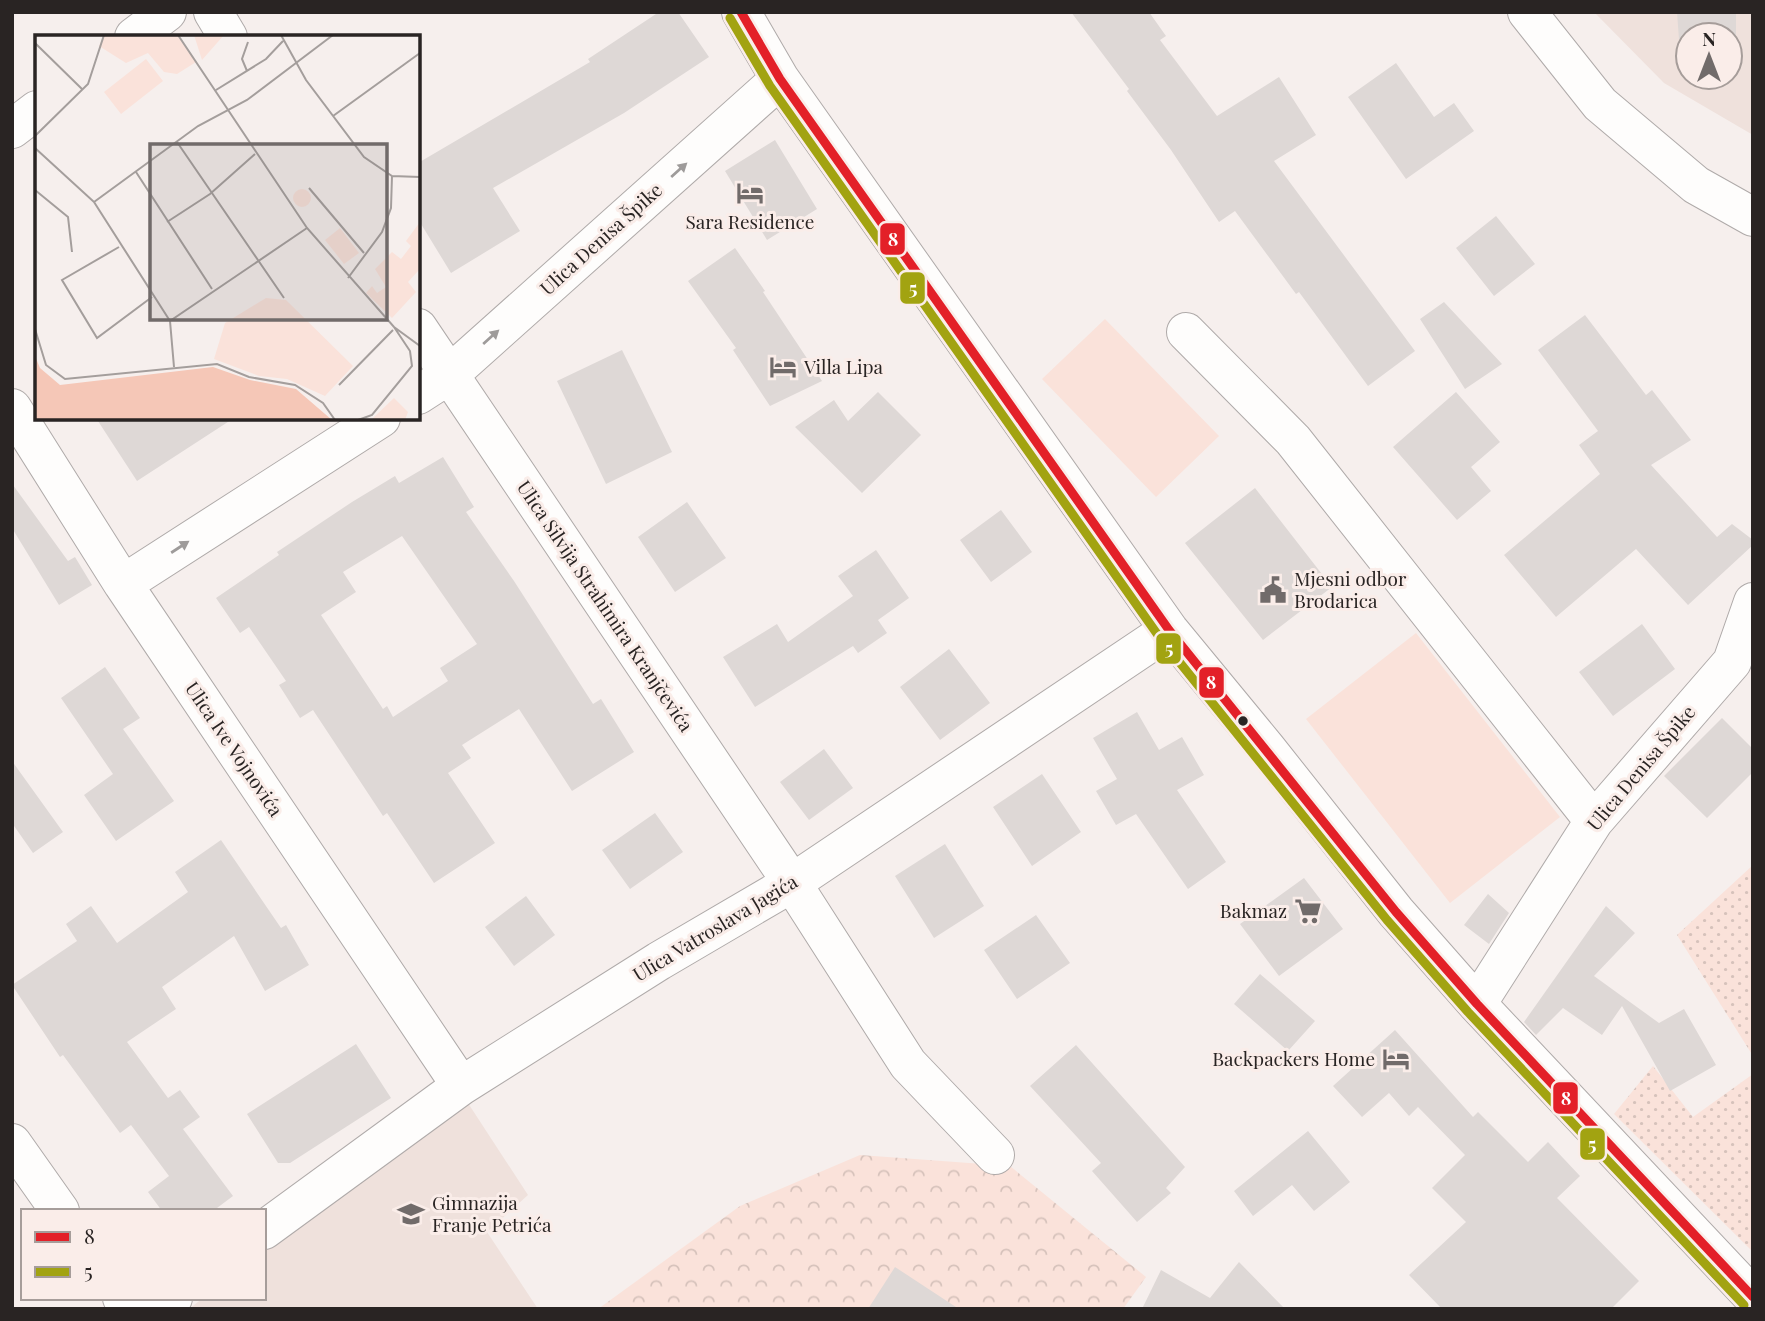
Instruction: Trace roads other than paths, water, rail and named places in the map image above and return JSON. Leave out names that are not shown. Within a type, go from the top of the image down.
[{"type":"street","points":[[137,35],[167,12]]},
{"type":"street","points":[[212,12],[228,35]]},
{"type":"street","points":[[741,12],[780,79],[1169,630],[1267,748],[1396,912],[1477,1004],[1753,1297]]},
{"type":"street","points":[[1527,12],[1600,104],[1696,185],[1753,217]]},
{"type":"street","name":"Ulica Denisa Špike","points":[[433,385],[780,79]]},
{"type":"street","points":[[12,129],[35,112]]},
{"type":"street","points":[[1186,332],[1293,440],[1594,821]]},
{"type":"street","name":"Ulica Silvija Strahimira Kranjčevića","points":[[420,336],[433,385],[792,883],[908,1064],[995,1154]]},
{"type":"street","name":"Ulica Ive Vojnovića","points":[[12,408],[123,584],[461,1086]]},
{"type":"street","points":[[123,584],[379,420]]},
{"type":"street","name":"Ulica Denisa Špike","points":[[1477,1004],[1594,821],[1732,662],[1753,602]]},
{"type":"street","name":"Ulica Vatroslava Jagića","points":[[266,1229],[461,1086],[659,961],[792,883],[1169,630]]},
{"type":"street","points":[[12,1144],[59,1209]]},
{"type":"place","name":"Sara Residence","points":[[750,193]]},
{"type":"place","name":"Villa Lipa","points":[[783,367]]},
{"type":"place","name":"Mjesni odbor Brodarica","points":[[1273,590]]},
{"type":"place","name":"Bakmaz","points":[[1308,911]]},
{"type":"place","name":"Backpackers Home","points":[[1396,1059]]},
{"type":"place","name":"Gimnazija Franje Petrića","points":[[411,1214]]}]
